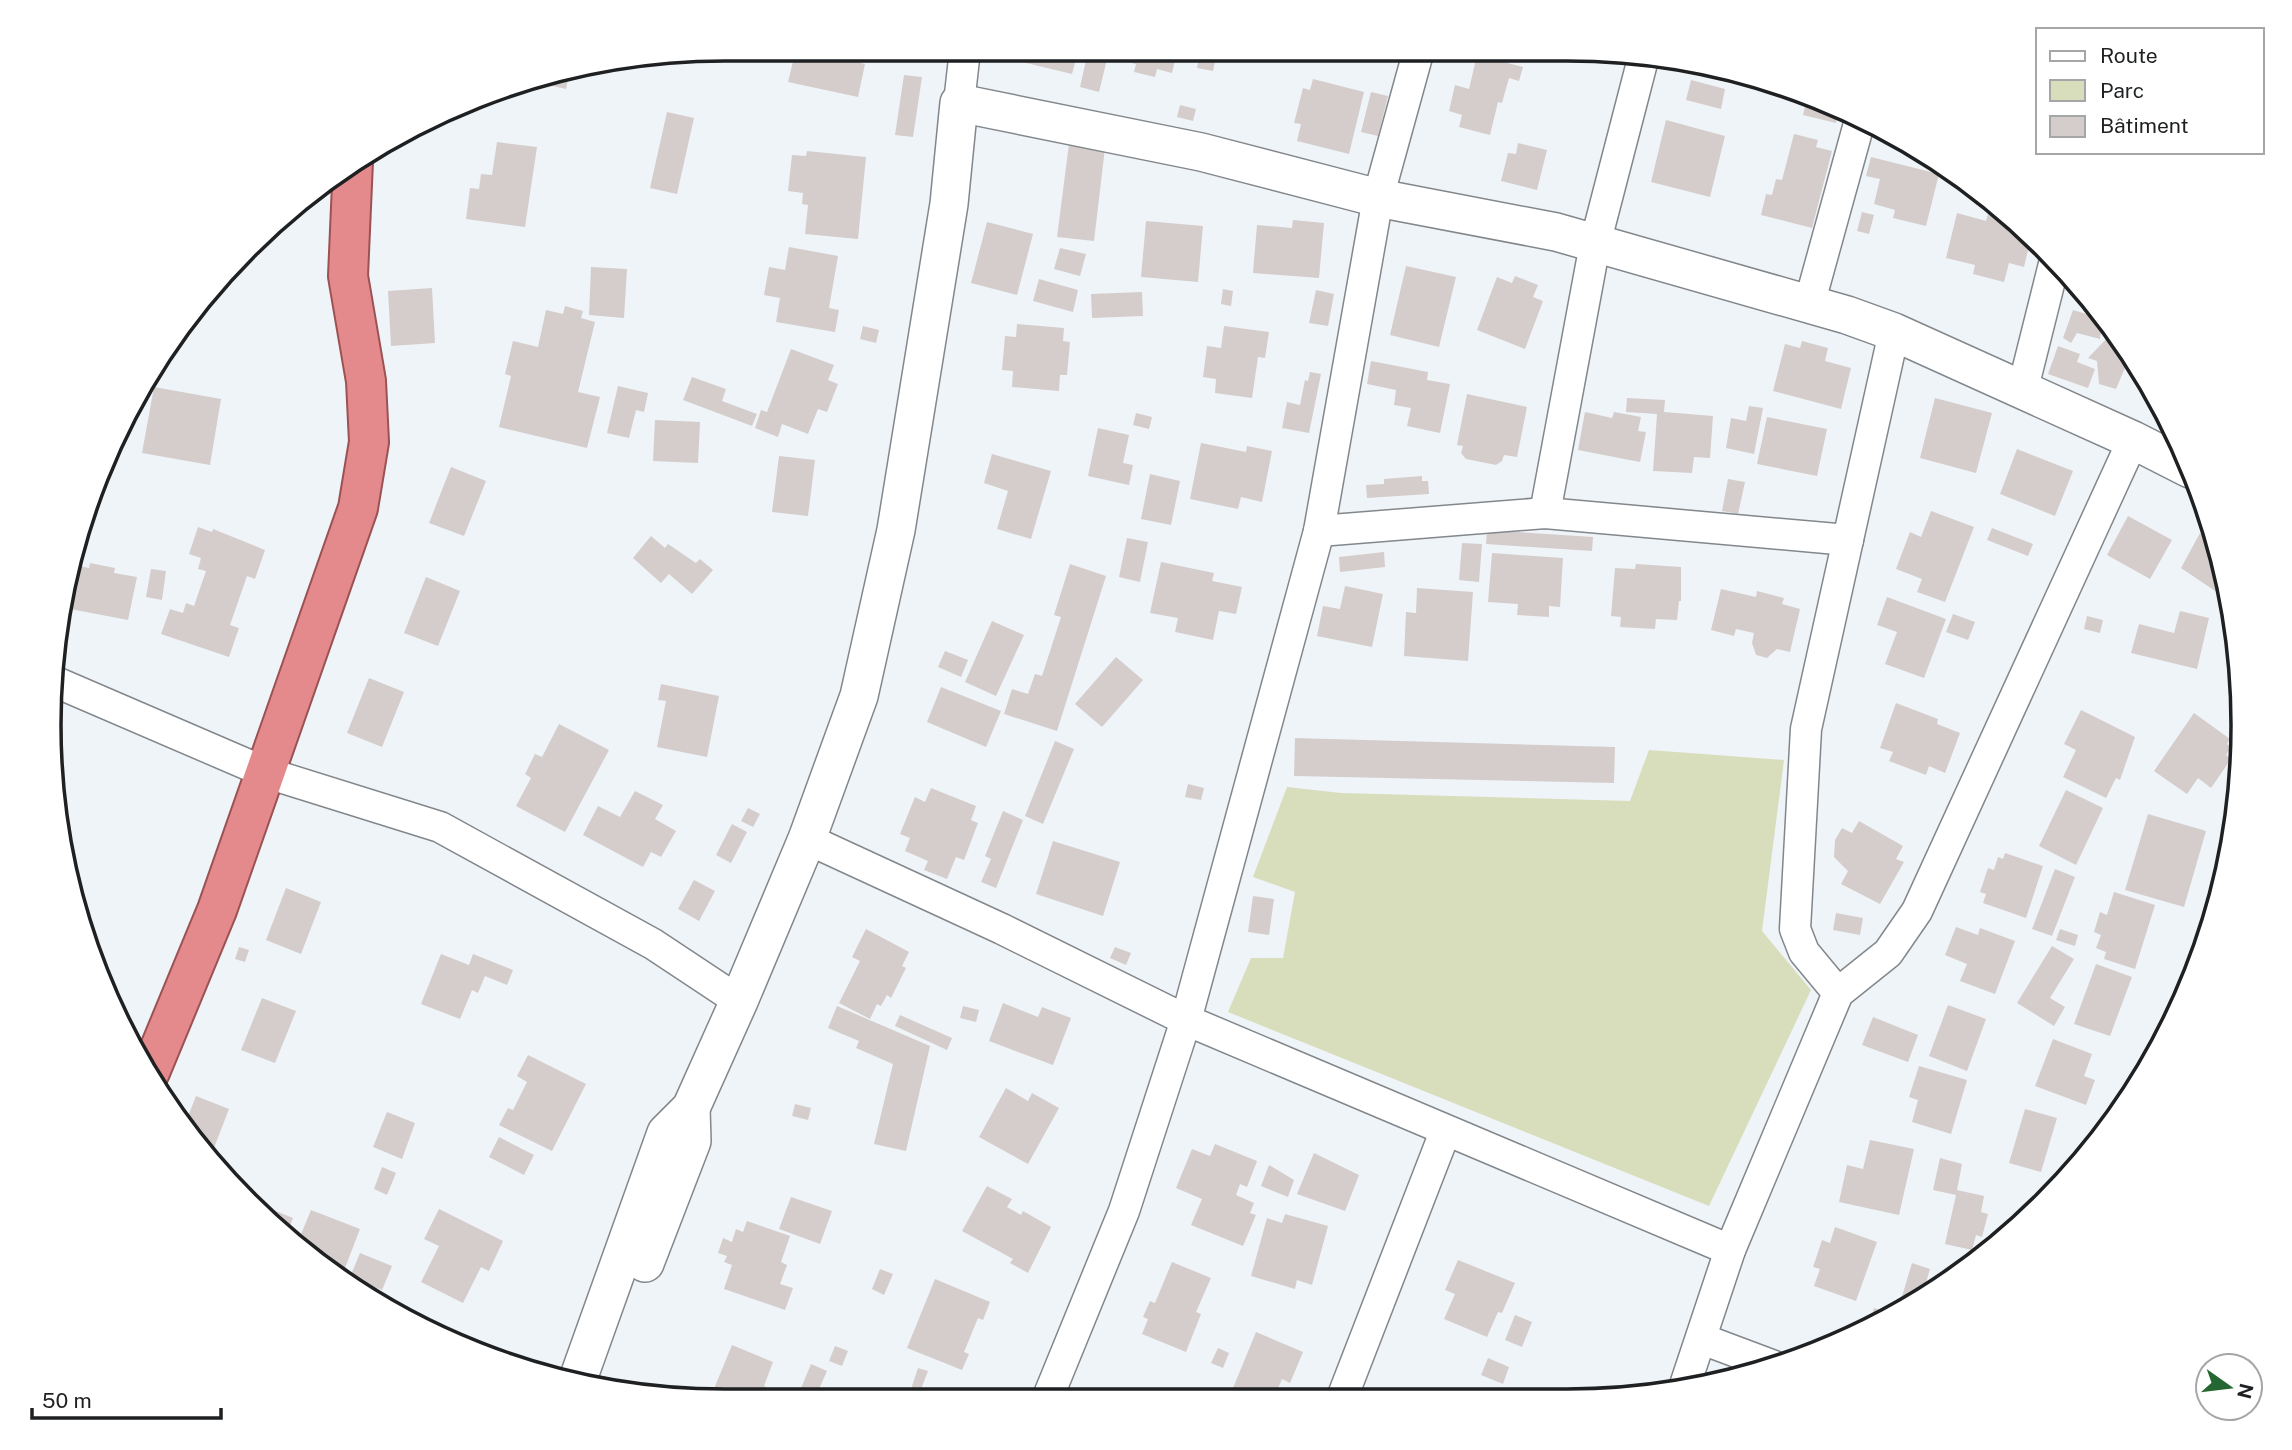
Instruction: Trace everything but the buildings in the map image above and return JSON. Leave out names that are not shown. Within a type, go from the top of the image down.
[{"type":"highway","points":[[154,1063],[217,910],[358,508],[369,442],[366,381],[348,276],[352,176]]},
{"type":"street","points":[[602,1377],[666,1133],[691,1108],[739,1001],[807,839],[859,696],[896,530],[948,204],[964,61]]},
{"type":"street","points":[[1051,1389],[1124,1211],[1186,1020],[1319,531],[1378,198],[1416,61]]},
{"type":"street","points":[[1545,513],[1595,244],[1641,66]]},
{"type":"street","points":[[959,103],[1201,152],[1378,198],[1556,232],[1809,305],[1894,332],[2022,392],[2174,458]]},
{"type":"street","points":[[1809,305],[1858,128]]},
{"type":"street","points":[[2022,392],[2052,272]]},
{"type":"street","points":[[1838,993],[1804,952],[1795,929],[1806,729],[1894,332]]},
{"type":"street","points":[[1688,1377],[1730,1250],[1838,993],[1888,953],[1917,911],[2133,440]]},
{"type":"street","points":[[1319,531],[1545,513],[1848,540]]},
{"type":"street","points":[[63,685],[267,773],[440,827],[653,944],[739,1001]]},
{"type":"street","points":[[807,839],[1002,929],[1186,1020],[1445,1132],[1730,1250]]},
{"type":"street","points":[[1345,1389],[1445,1132]]},
{"type":"street","points":[[581,1373],[634,1258]]},
{"type":"street","points":[[1702,1339],[1759,1360]]},
{"type":"green space","points":[[1649,750],[1784,760],[1762,931],[1811,990],[1709,1206],[1228,1012],[1251,958],[1283,958],[1295,892],[1253,877],[1287,787],[1341,793],[1630,801]]}]
